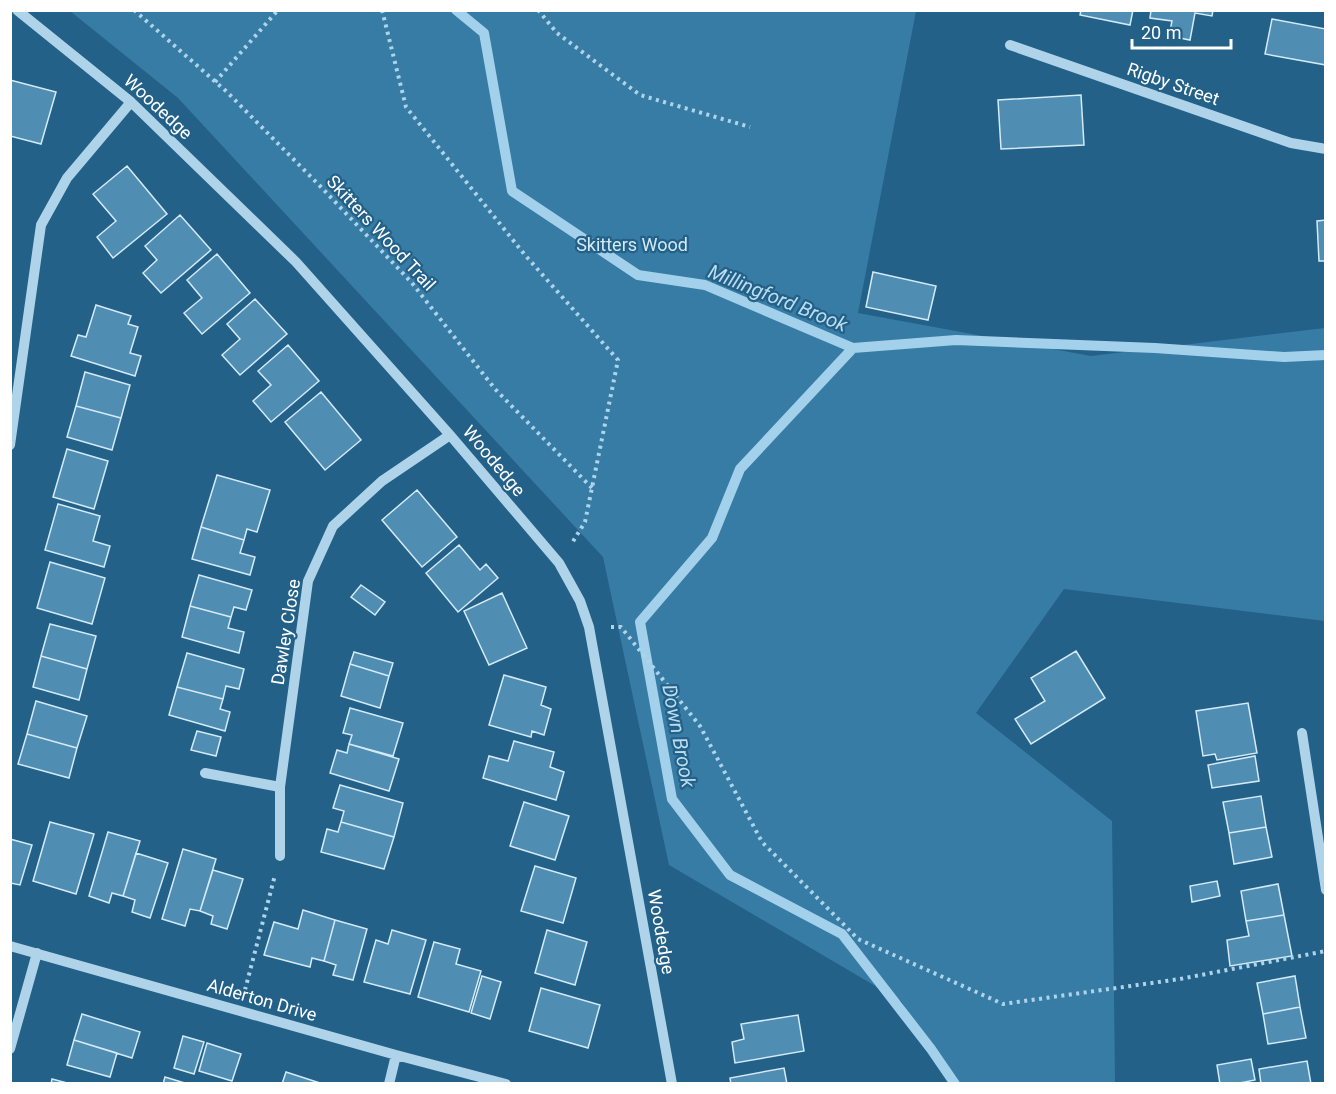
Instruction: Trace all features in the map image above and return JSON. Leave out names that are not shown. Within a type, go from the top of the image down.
[{"type":"street","name":"Woodedge","points":[[17,10],[131,102],[296,262],[450,435],[559,563],[580,601],[589,627],[672,1083]]},
{"type":"street","name":"Rigby Street","points":[[1010,45],[1291,143],[1326,149]]},
{"type":"street","points":[[10,445],[41,225],[67,178],[131,102]]},
{"type":"street","name":"Dawley Close","points":[[280,856],[280,787],[308,581],[333,526],[382,481],[450,435]]},
{"type":"street","points":[[1302,732],[1326,890]]},
{"type":"street","points":[[205,774],[280,787]]},
{"type":"street","name":"Alderton Drive","points":[[10,946],[396,1055],[506,1083]]},
{"type":"street","points":[[10,1049],[37,953]]},
{"type":"street","points":[[389,1083],[396,1055]]},
{"type":"path","name":"Skitters Wood Trail","points":[[134,10],[214,82],[320,186],[412,283],[495,389],[592,488]]},
{"type":"path","points":[[214,82],[278,10]]},
{"type":"path","points":[[382,10],[406,107],[525,255],[618,360],[585,522],[559,563]]},
{"type":"path","points":[[538,10],[557,33],[640,94],[750,127]]},
{"type":"path","points":[[621,627],[700,726],[762,842],[858,939],[1003,1004],[1180,979],[1326,951]]},
{"type":"path","points":[[240,1011],[280,856]]},
{"type":"green space","name":"Skitters Wood","points":[[70,11],[916,11],[858,313],[1091,356],[1325,328],[1325,621],[1064,589],[976,713],[1112,821],[1115,1083],[953,1083],[901,1001],[669,865],[603,557],[178,98]]},
{"type":"building","points":[[1081,10],[1133,10],[1130,25],[1080,15]]},
{"type":"building","points":[[1151,10],[1213,10],[1212,16],[1195,13],[1190,40],[1169,36],[1172,21],[1150,18]]},
{"type":"building","points":[[1272,19],[1326,29],[1326,65],[1265,54]]},
{"type":"building","points":[[10,80],[56,92],[41,144],[10,136]]},
{"type":"building","points":[[1081,95],[1084,145],[1001,149],[998,100]]},
{"type":"building","points":[[127,166],[167,214],[113,258],[97,237],[116,221],[93,194]]},
{"type":"building","points":[[180,215],[211,250],[161,293],[143,273],[157,260],[145,246]]},
{"type":"building","points":[[1326,220],[1326,261],[1319,261],[1317,221]]},
{"type":"building","points":[[217,254],[250,293],[202,334],[184,313],[202,298],[187,280]]},
{"type":"building","points":[[873,272],[936,286],[928,320],[866,307]]},
{"type":"building","points":[[255,299],[287,334],[240,375],[222,355],[240,339],[227,324]]},
{"type":"building","points":[[96,305],[131,316],[128,324],[138,327],[130,353],[141,356],[135,376],[71,356],[78,335],[86,337]]},
{"type":"building","points":[[288,345],[319,381],[271,422],[253,401],[271,385],[258,371]]},
{"type":"building","points":[[85,372],[130,385],[121,418],[76,406]]},
{"type":"building","points":[[321,392],[361,440],[325,470],[285,422]]},
{"type":"building","points":[[76,406],[121,418],[112,450],[67,437]]},
{"type":"building","points":[[67,449],[108,461],[94,509],[53,497]]},
{"type":"building","points":[[217,475],[270,490],[257,532],[247,529],[244,540],[201,527]]},
{"type":"building","points":[[417,490],[457,537],[422,567],[382,520]]},
{"type":"building","points":[[58,504],[100,516],[93,541],[110,546],[104,567],[45,550]]},
{"type":"building","points":[[201,527],[244,540],[240,553],[255,557],[250,575],[192,559]]},
{"type":"building","points":[[459,545],[480,570],[486,564],[498,578],[458,612],[426,573]]},
{"type":"building","points":[[50,562],[105,578],[92,624],[37,608]]},
{"type":"building","points":[[199,575],[252,590],[246,610],[234,607],[231,617],[190,606]]},
{"type":"building","points":[[361,585],[385,602],[375,615],[351,597]]},
{"type":"building","points":[[502,593],[527,648],[489,665],[464,611]]},
{"type":"building","points":[[190,606],[231,617],[228,628],[244,632],[239,653],[182,637]]},
{"type":"building","points":[[50,624],[96,636],[87,669],[41,656]]},
{"type":"building","points":[[1076,651],[1105,698],[1031,744],[1015,719],[1045,701],[1031,678]]},
{"type":"building","points":[[354,652],[393,663],[389,676],[350,664]]},
{"type":"building","points":[[187,653],[244,669],[239,689],[226,686],[223,699],[177,687]]},
{"type":"building","points":[[41,656],[87,669],[79,700],[33,687]]},
{"type":"building","points":[[350,664],[389,676],[380,708],[341,696]]},
{"type":"building","points":[[504,675],[546,687],[541,705],[551,709],[544,735],[532,731],[531,737],[489,725]]},
{"type":"building","points":[[177,687],[223,699],[220,709],[230,712],[225,731],[169,715]]},
{"type":"building","points":[[36,701],[87,716],[77,748],[27,734]]},
{"type":"building","points":[[1248,703],[1257,753],[1217,760],[1215,754],[1203,756],[1196,711]]},
{"type":"building","points":[[350,708],[403,723],[393,756],[349,744],[352,735],[343,733]]},
{"type":"building","points":[[197,731],[221,737],[216,756],[191,750]]},
{"type":"building","points":[[27,734],[77,748],[69,778],[18,764]]},
{"type":"building","points":[[514,741],[554,752],[550,767],[564,772],[556,800],[483,778],[489,756],[508,761]]},
{"type":"building","points":[[349,744],[399,759],[389,791],[330,773],[337,750],[347,753]]},
{"type":"building","points":[[1255,756],[1259,781],[1212,788],[1208,765]]},
{"type":"building","points":[[340,785],[403,803],[394,837],[341,822],[344,811],[333,808]]},
{"type":"building","points":[[1261,796],[1266,827],[1229,833],[1223,802]]},
{"type":"building","points":[[524,802],[569,816],[555,860],[510,846]]},
{"type":"building","points":[[50,822],[94,834],[76,894],[33,881]]},
{"type":"building","points":[[341,822],[394,837],[384,869],[321,852],[327,829],[338,832]]},
{"type":"building","points":[[1266,827],[1272,857],[1234,864],[1229,833]]},
{"type":"building","points":[[108,832],[140,841],[123,896],[112,893],[109,903],[89,896]]},
{"type":"building","points":[[10,839],[32,845],[20,885],[10,883]]},
{"type":"building","points":[[183,849],[216,859],[200,911],[190,909],[185,926],[162,919]]},
{"type":"building","points":[[136,853],[168,863],[150,918],[132,912],[135,900],[123,896]]},
{"type":"building","points":[[535,866],[576,878],[563,923],[521,911]]},
{"type":"building","points":[[213,870],[243,879],[227,929],[211,924],[213,916],[200,911]]},
{"type":"building","points":[[1217,881],[1220,896],[1192,902],[1190,886]]},
{"type":"building","points":[[1278,884],[1284,915],[1246,921],[1241,891]]},
{"type":"building","points":[[303,910],[335,920],[324,961],[312,958],[310,967],[264,955],[274,922],[298,929]]},
{"type":"building","points":[[1284,915],[1292,956],[1230,966],[1227,940],[1249,936],[1246,921]]},
{"type":"building","points":[[335,920],[367,929],[353,980],[333,975],[336,965],[324,961]]},
{"type":"building","points":[[392,930],[426,940],[410,994],[364,982],[376,940],[388,944]]},
{"type":"building","points":[[547,930],[587,942],[575,985],[535,973]]},
{"type":"building","points":[[434,942],[460,949],[456,964],[481,971],[469,1012],[418,997]]},
{"type":"building","points":[[482,976],[501,982],[490,1019],[471,1013]]},
{"type":"building","points":[[1295,976],[1300,1007],[1263,1014],[1257,983]]},
{"type":"building","points":[[541,988],[600,1005],[588,1048],[529,1031]]},
{"type":"building","points":[[1300,1007],[1306,1038],[1268,1044],[1263,1014]]},
{"type":"building","points":[[82,1014],[140,1032],[132,1058],[74,1040]]},
{"type":"building","points":[[798,1015],[804,1051],[735,1063],[732,1042],[744,1039],[741,1024]]},
{"type":"building","points":[[183,1036],[204,1042],[194,1074],[174,1068]]},
{"type":"building","points":[[74,1040],[117,1053],[110,1077],[67,1065]]},
{"type":"building","points":[[207,1043],[241,1054],[232,1081],[199,1071]]},
{"type":"building","points":[[1251,1059],[1255,1080],[1220,1084],[1217,1065]]},
{"type":"building","points":[[1307,1061],[1311,1084],[1261,1084],[1259,1069]]},
{"type":"building","points":[[784,1068],[787,1084],[731,1084],[730,1078]]},
{"type":"building","points":[[286,1072],[323,1084],[282,1084]]},
{"type":"building","points":[[165,1077],[188,1084],[163,1084]]},
{"type":"building","points":[[52,1079],[71,1084],[51,1084]]},
{"type":"waterway","name":"Millingford Brook","points":[[456,10],[484,33],[512,191],[638,275],[705,285],[853,348],[956,340],[1155,348],[1284,357],[1326,355]]},
{"type":"waterway","name":"Down Brook","points":[[853,348],[740,469],[712,538],[640,622],[672,799],[730,875],[842,934],[931,1049],[955,1084]]}]
